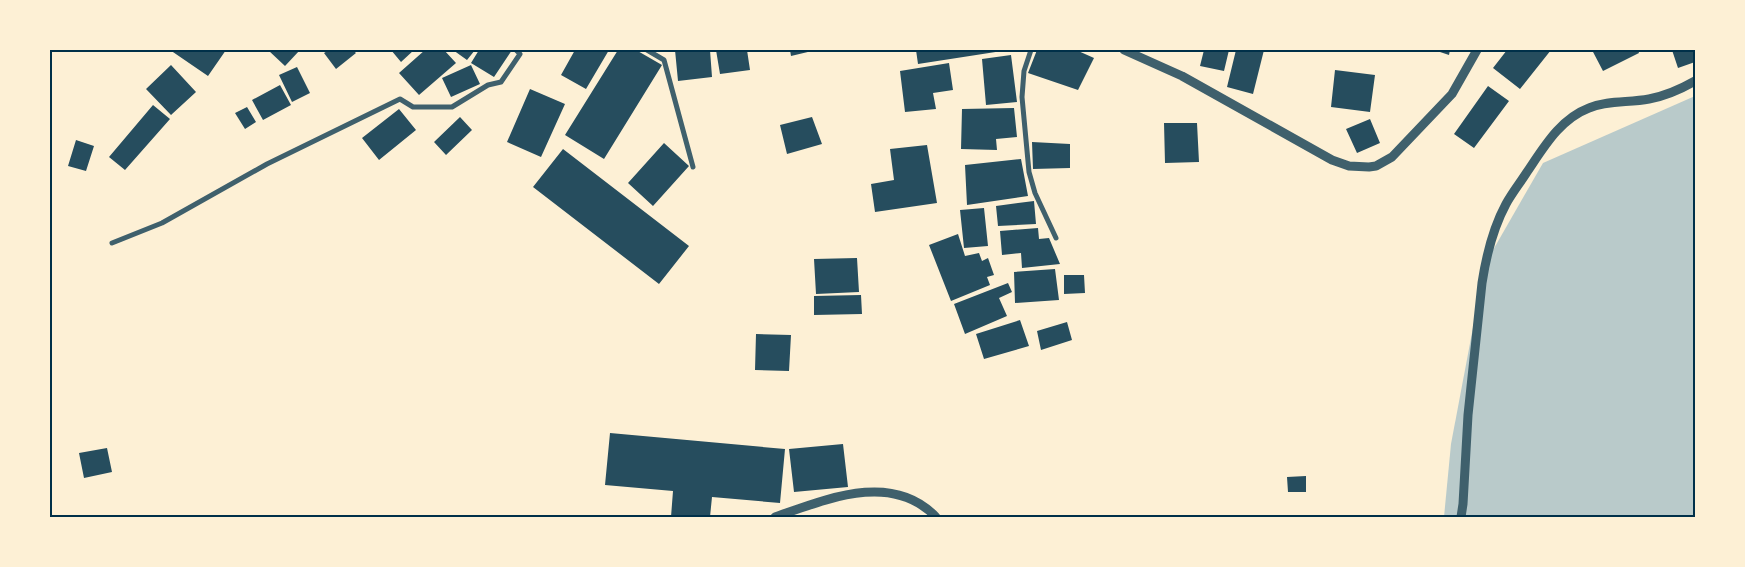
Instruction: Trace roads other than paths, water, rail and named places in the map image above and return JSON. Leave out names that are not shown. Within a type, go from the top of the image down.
[{"type":"street","points":[[112,243],[162,223],[268,164],[400,99],[413,107],[452,107],[488,85],[500,82],[520,54],[516,50]]},
{"type":"street","points":[[647,50],[664,60],[693,166]]},
{"type":"street","points":[[1031,50],[1024,71],[1022,90],[1029,172],[1035,194],[1056,238]]},
{"type":"street","points":[[1124,50],[1182,76],[1332,160],[1349,166],[1369,168],[1392,157],[1452,94],[1477,50]]},
{"type":"street","points":[[1461,517],[1468,415],[1482,283],[1485,264],[1495,230],[1506,204],[1556,130],[1573,116],[1589,108],[1608,103],[1658,97],[1695,81]]},
{"type":"street","points":[[776,517],[824,500],[853,494],[879,492],[898,494],[917,501],[936,517]]}]
